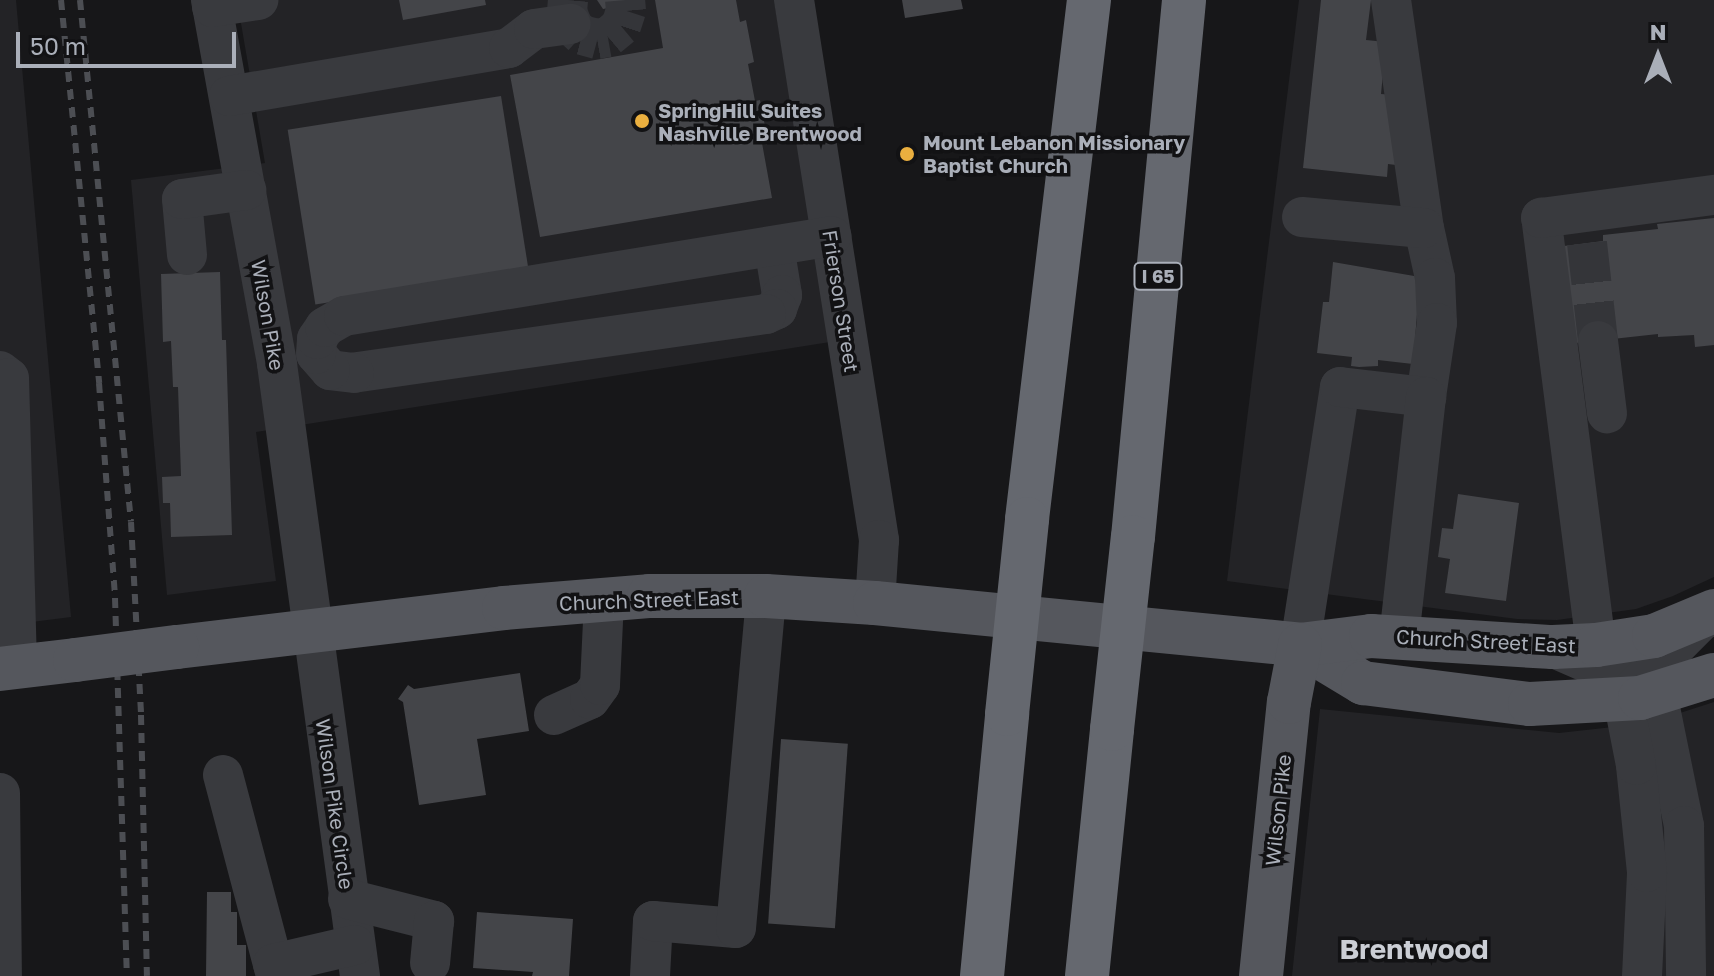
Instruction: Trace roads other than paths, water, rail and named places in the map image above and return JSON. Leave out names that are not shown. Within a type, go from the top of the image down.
[{"type":"highway","points":[[1027,519],[1060,0]]},
{"type":"highway","points":[[982,976],[1027,519],[1089,0]]},
{"type":"highway","name":"I 65","points":[[1087,976],[1184,0]]},
{"type":"main road","name":"Church Street East","points":[[8,668],[604,599],[766,596],[875,603],[1300,645],[1371,636],[1553,647],[1596,645],[1654,636],[1710,614]]},
{"type":"main road","name":"Church Street East","points":[[1300,645],[1363,683],[1530,704],[1639,692],[1714,675]]},
{"type":"main road","name":"Wilson Pike","points":[[1261,976],[1289,702],[1300,645]]},
{"type":"street","points":[[212,4],[258,0]]},
{"type":"street","name":"Frierson Street","points":[[794,0],[879,540],[875,603]]},
{"type":"street","points":[[1391,0],[1424,228],[1435,278],[1437,323],[1399,638]]},
{"type":"street","name":"Wilson Pike","points":[[212,4],[277,364],[310,631]]},
{"type":"street","points":[[229,96],[509,48],[545,18]]},
{"type":"street","points":[[187,255],[182,199],[246,190]]},
{"type":"street","points":[[1596,645],[1541,218],[1585,228],[1714,195]]},
{"type":"street","points":[[1302,217],[1424,228]]},
{"type":"street","points":[[774,246],[782,295],[777,309],[766,314],[354,373],[330,370],[316,354],[317,339],[325,327],[344,316],[831,236]]},
{"type":"street","points":[[1598,341],[1607,413]]},
{"type":"street","points":[[277,364],[316,354]]},
{"type":"street","points":[[0,371],[9,378],[8,668]]},
{"type":"street","points":[[1300,645],[1340,387],[1426,397]]},
{"type":"street","points":[[650,976],[653,921],[736,928],[766,596]]},
{"type":"street","points":[[554,715],[590,699],[600,685],[604,599]]},
{"type":"street","points":[[1553,647],[1639,692],[1684,826],[1687,971],[1642,972],[1646,859],[1638,778],[1639,692],[1710,614]]},
{"type":"street","name":"Wilson Pike Circle","points":[[310,631],[357,961]]},
{"type":"street","points":[[223,775],[274,970],[357,961]]},
{"type":"street","points":[[0,793],[2,976]]},
{"type":"street","points":[[348,899],[434,921],[430,963]]},
{"type":"tunnel","points":[[568,0],[567,12],[573,27],[582,35],[597,39],[608,37],[621,26],[626,11],[625,0]]},
{"type":"tunnel","points":[[1587,243],[1598,341]]},
{"type":"railway","points":[[61,0],[99,383],[115,598],[127,976]]},
{"type":"railway","points":[[80,0],[131,522],[141,715],[147,976]]},
{"type":"place","name":"SpringHill Suites Nashville Brentwood","points":[[642,121]]},
{"type":"place","name":"Mount Lebanon Missionary Baptist Church","points":[[907,154]]},
{"type":"district","name":"Brentwood","points":[[1414,949]]}]
